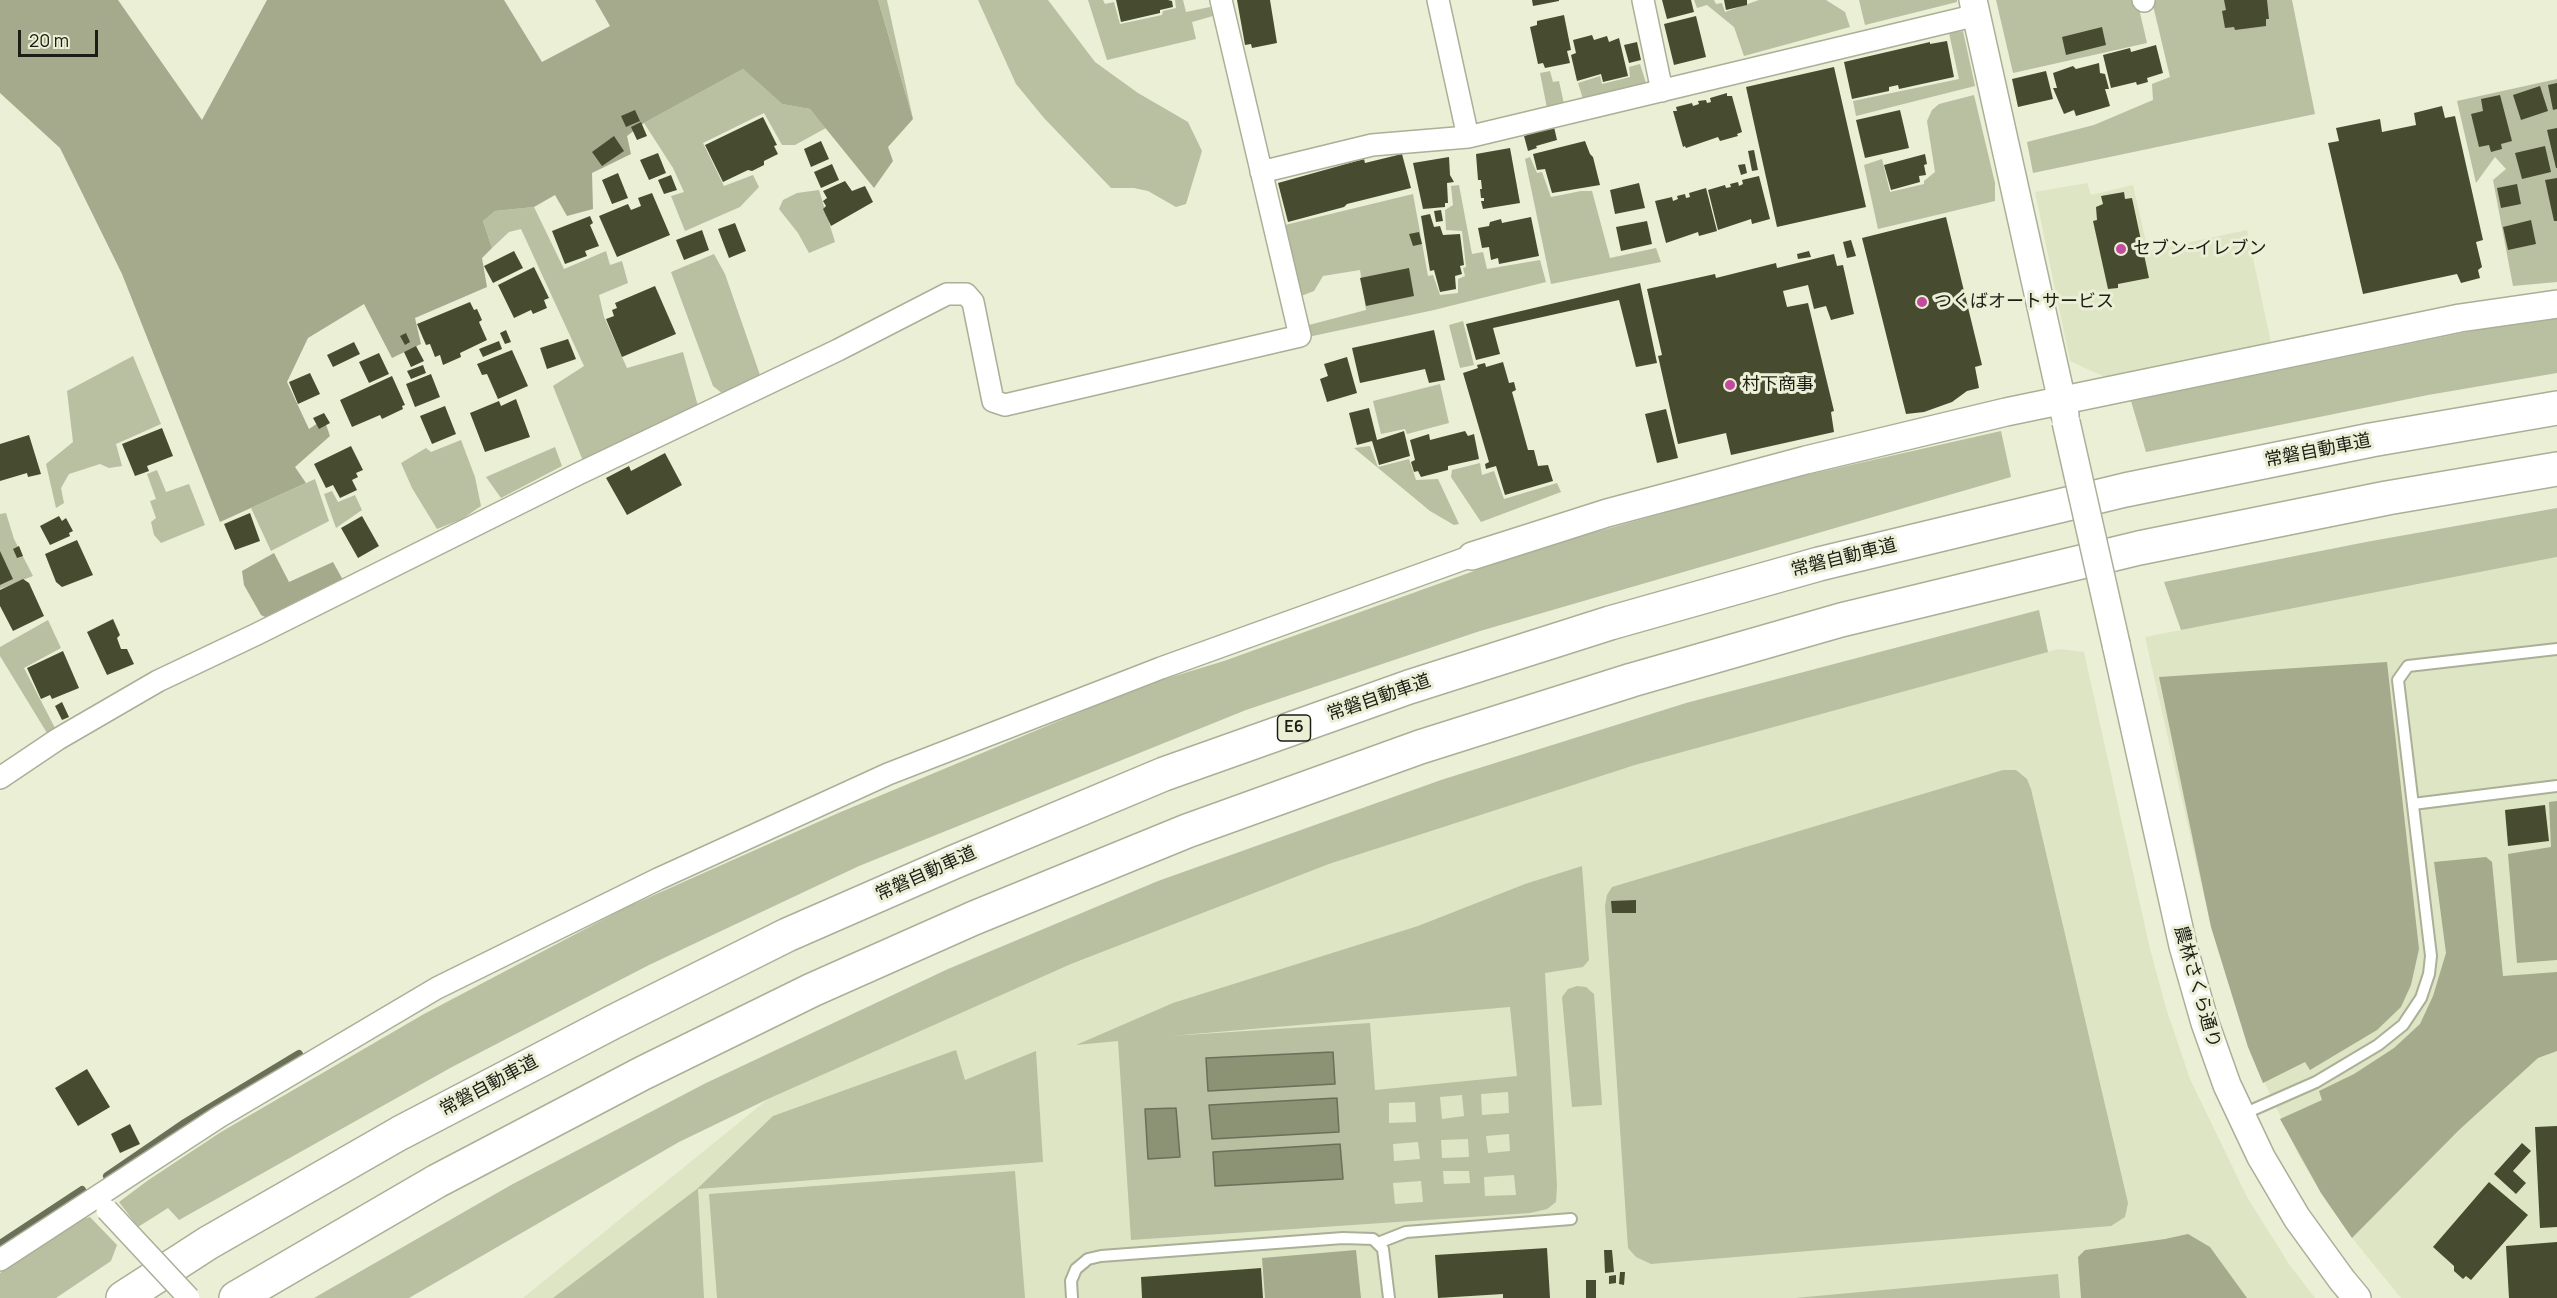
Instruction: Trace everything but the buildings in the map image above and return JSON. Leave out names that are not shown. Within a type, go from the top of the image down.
[{"type":"highway","name":"常磐自動車道","points":[[123,1298],[208,1244],[400,1133],[613,1022],[798,931],[954,862],[1164,774],[1432,680],[1610,623],[1819,564],[2125,490],[2371,440],[2557,408]]},
{"type":"highway","points":[[236,1298],[447,1176],[643,1073],[812,990],[974,918],[1187,831],[1420,747],[1632,680],[1840,620],[2139,548],[2387,498],[2557,469]]},
{"type":"street","points":[[0,778],[58,739],[158,681],[578,474],[827,356],[947,294],[966,294],[973,302],[993,400],[1005,405],[1300,336],[1221,0]]},
{"type":"street","points":[[1438,0],[1468,137]]},
{"type":"street","points":[[1642,0],[1662,91]]},
{"type":"street","points":[[1260,172],[1372,145],[1399,141],[1445,141],[1468,137],[1662,91],[1975,7]]},
{"type":"street","name":"農林さくら通り","points":[[1975,7],[2183,946],[2205,1023],[2227,1085],[2261,1157],[2297,1218],[2357,1298]]},
{"type":"street","points":[[0,1260],[104,1201],[219,1117],[437,988],[658,879],[899,769],[1161,668],[1472,556],[1607,513],[1806,460],[2064,411],[2448,321],[2557,304]]},
{"type":"street","points":[[104,1201],[189,1298]]},
{"type":"lane","points":[[2241,1115],[2316,1082],[2378,1045],[2403,1025],[2421,998],[2429,974],[2431,956],[2413,804],[2409,789],[2398,681],[2408,666],[2557,649]]},
{"type":"lane","points":[[2413,804],[2557,786]]},
{"type":"lane","points":[[1378,1243],[1406,1232],[1571,1219]]},
{"type":"lane","points":[[1072,1298],[1071,1281],[1076,1269],[1088,1259],[1101,1256],[1343,1238],[1373,1239],[1378,1243],[1385,1256],[1389,1298]]},
{"type":"shaded area","points":[[0,0],[118,0],[202,120],[267,0],[504,0],[542,62],[610,26],[595,0],[878,0],[913,119],[888,147],[893,161],[874,188],[810,109],[782,104],[743,69],[644,123],[627,136],[631,154],[592,173],[593,209],[567,216],[555,195],[534,207],[495,211],[483,221],[492,248],[482,258],[487,287],[415,318],[421,344],[392,358],[364,304],[308,338],[287,382],[309,429],[324,419],[330,436],[295,467],[306,483],[220,522],[122,274],[60,148],[0,93]]},
{"type":"shaded area","points":[[878,0],[887,0],[913,119]]},
{"type":"shaded area","points":[[978,0],[1048,0],[1095,62],[1138,93],[1188,122],[1202,151],[1186,204],[1176,207],[1148,191],[1134,188],[1111,188],[1044,118],[1016,84]]},
{"type":"shaded area","points":[[1088,0],[1103,0],[1105,4],[1114,2],[1120,24],[1162,15],[1163,11],[1176,8],[1175,0],[1183,0],[1186,12],[1210,7],[1213,16],[1192,22],[1196,39],[1107,60]]},
{"type":"shaded area","points":[[1694,0],[1714,0],[1716,4],[1722,3],[1725,12],[1759,0],[1826,0],[1845,12],[1850,27],[1744,56],[1734,27],[1707,5],[1697,8]]},
{"type":"shaded area","points":[[1859,0],[1957,0],[1957,2],[1865,25]]},
{"type":"shaded area","points":[[1996,0],[2137,0],[2147,43],[2013,73]]},
{"type":"shaded area","points":[[2292,0],[2315,114],[2033,173],[2027,142],[2094,125],[2153,100],[2152,84],[2170,77],[2152,1]]},
{"type":"shaded area","points":[[1963,31],[1975,86],[1856,116],[1853,101],[1959,79],[1949,33]]},
{"type":"shaded area","points":[[1640,64],[1646,83],[1583,99],[1578,83],[1600,76],[1602,84],[1630,77],[1629,67]]},
{"type":"shaded area","points":[[743,69],[782,104],[810,109],[826,128],[795,145],[782,145],[764,113],[703,143],[724,186],[753,175],[759,187],[740,207],[685,231],[671,196],[684,192],[673,168],[644,123]]},
{"type":"shaded area","points":[[1550,71],[1553,82],[1559,81],[1564,104],[1547,108],[1540,73]]},
{"type":"shaded area","points":[[2557,79],[2557,282],[2513,286],[2493,180],[2506,169],[2495,157],[2476,183],[2457,101]]},
{"type":"shaded area","points":[[1974,95],[1995,183],[1995,201],[1878,229],[1864,165],[1882,159],[1890,192],[1924,184],[1924,181],[1935,172],[1927,121],[1932,110],[1939,104]]},
{"type":"shaded area","points":[[1530,157],[1537,173],[1542,172],[1551,197],[1592,191],[1610,258],[1656,248],[1661,262],[1551,284],[1525,159]]},
{"type":"shaded area","points":[[2087,183],[2091,195],[2133,185],[2148,251],[2247,230],[2271,343],[2107,378],[2070,361],[2035,192]]},
{"type":"shaded area","points":[[1459,185],[1472,254],[1483,252],[1487,269],[1540,260],[1546,282],[1434,310],[1308,337],[1305,326],[1366,310],[1360,270],[1323,276],[1314,291],[1301,296],[1285,225],[1413,194],[1428,276],[1433,275],[1440,295],[1458,293],[1458,279],[1465,276],[1463,268],[1466,267],[1462,231],[1446,230],[1445,210],[1453,205],[1451,186]]},
{"type":"shaded area","points":[[819,190],[835,242],[809,253],[798,233],[779,209],[783,200],[797,193]]},
{"type":"shaded area","points":[[534,207],[564,269],[606,251],[610,265],[622,261],[628,283],[599,295],[604,317],[627,368],[683,352],[698,406],[583,461],[553,386],[584,366],[521,229],[509,232],[492,248],[483,221],[495,211]]},
{"type":"shaded area","points":[[714,254],[725,274],[760,375],[723,394],[713,386],[671,272]]},
{"type":"shaded area","points":[[2557,317],[2557,373],[2428,395],[2146,452],[2131,401],[2525,320]]},
{"type":"shaded area","points":[[1463,321],[1474,365],[1460,368],[1449,325]]},
{"type":"shaded area","points":[[133,356],[161,424],[116,444],[122,466],[109,468],[100,464],[69,474],[61,488],[64,503],[56,508],[46,464],[73,442],[67,391]]},
{"type":"shaded area","points":[[1440,384],[1449,423],[1407,434],[1405,429],[1381,434],[1373,401]]},
{"type":"shaded area","points":[[2001,431],[2011,477],[1480,631],[1246,710],[859,866],[649,965],[452,1067],[179,1220],[168,1208],[138,1227],[119,1202],[221,1132],[424,1014],[625,908],[836,814],[1145,685],[1224,661],[1538,548],[1780,481]]},
{"type":"shaded area","points":[[461,440],[475,477],[481,506],[462,519],[437,529],[412,488],[401,463],[426,448],[431,452]]},
{"type":"shaded area","points":[[1370,446],[1378,467],[1409,459],[1416,480],[1438,479],[1459,524],[1454,525],[1430,511],[1354,448]]},
{"type":"shaded area","points":[[555,447],[562,466],[501,498],[486,477]]},
{"type":"shaded area","points":[[1480,463],[1482,475],[1494,471],[1504,499],[1557,483],[1561,492],[1481,522],[1451,477],[1452,470]]},
{"type":"shaded area","points":[[157,470],[166,492],[189,484],[205,525],[161,543],[154,535],[151,522],[156,518],[150,501],[156,499],[147,474]]},
{"type":"shaded area","points":[[315,479],[329,521],[271,551],[251,508]]},
{"type":"shaded area","points":[[332,491],[338,502],[355,495],[362,510],[336,528],[324,494]]},
{"type":"shaded area","points":[[2557,508],[2557,557],[2181,630],[2164,582],[2366,542]]},
{"type":"shaded area","points":[[6,513],[14,539],[33,576],[0,589],[0,514]]},
{"type":"shaded area","points":[[274,553],[289,582],[333,562],[343,580],[267,618],[261,615],[244,585],[242,571]]},
{"type":"shaded area","points":[[2557,557],[2557,1298],[2401,1298],[2352,1238],[2321,1193],[2299,1156],[2248,1047],[2211,927],[2145,637]]},
{"type":"shaded area","points":[[2039,610],[2048,652],[1635,765],[1329,864],[1071,964],[768,1099],[679,1142],[409,1298],[314,1298],[511,1185],[706,1083],[948,969],[1158,881],[1441,780],[1686,703]]},
{"type":"shaded area","points":[[48,620],[61,648],[24,668],[56,730],[47,733],[0,656],[0,647]]},
{"type":"shaded area","points":[[2058,649],[2084,652],[2150,949],[2166,1008],[2190,1079],[2247,1197],[2289,1264],[2315,1298],[523,1298],[768,1099],[1071,964],[1329,864],[1488,811],[1635,765]]},
{"type":"shaded area","points":[[2387,662],[2419,949],[2411,985],[2401,1007],[2377,1030],[2310,1070],[2305,1062],[2263,1083],[2248,1047],[2211,927],[2159,677]]},
{"type":"shaded area","points":[[2003,770],[2016,770],[2027,779],[2031,789],[2128,1203],[2125,1217],[2111,1226],[1651,1264],[1636,1257],[1628,1248],[1605,906],[1607,895],[1612,887]]},
{"type":"shaded area","points":[[2557,801],[2557,960],[2517,963],[2508,854],[2551,847],[2549,802]]},
{"type":"shaded area","points":[[2486,857],[2492,862],[2503,976],[2557,972],[2557,1051],[2538,1058],[2459,1130],[2352,1238],[2321,1193],[2280,1119],[2322,1100],[2319,1091],[2354,1074],[2394,1048],[2420,1024],[2433,996],[2446,953],[2434,862]]},
{"type":"shaded area","points":[[1582,866],[1589,960],[1583,967],[1545,973],[1556,1202],[1547,1209],[1530,1213],[1131,1240],[1118,1041],[1076,1045],[1173,1003],[1418,926],[1525,884]],"holes":[[[1510,1007],[1517,1076],[1375,1090],[1370,1023],[1170,1036]],[[1333,1052],[1335,1084],[1208,1090],[1206,1058]],[[1508,1092],[1509,1113],[1482,1115],[1481,1094]],[[1462,1095],[1464,1116],[1442,1119],[1440,1097]],[[1337,1098],[1339,1132],[1212,1139],[1210,1106]],[[1415,1102],[1416,1122],[1389,1123],[1389,1103]],[[1509,1134],[1510,1151],[1488,1153],[1486,1136]],[[1468,1139],[1469,1157],[1442,1158],[1441,1140]],[[1418,1142],[1420,1159],[1394,1161],[1393,1144]],[[1213,1152],[1342,1179],[1215,1186]],[[1443,1171],[1469,1171],[1470,1183],[1444,1184]],[[1514,1175],[1516,1195],[1485,1196],[1484,1177]],[[1421,1181],[1423,1202],[1395,1204],[1393,1183]]]},
{"type":"shaded area","points":[[1577,986],[1586,987],[1594,994],[1602,1105],[1572,1107],[1562,997],[1568,989]]},
{"type":"shaded area","points":[[956,1050],[965,1080],[1036,1051],[1043,1162],[698,1189],[704,1298],[553,1298],[697,1189],[773,1116]]},
{"type":"shaded area","points":[[1333,1052],[1335,1084],[1208,1091],[1206,1058]]},
{"type":"shaded area","points":[[1337,1098],[1339,1132],[1212,1139],[1209,1105]]},
{"type":"shaded area","points":[[1176,1108],[1180,1157],[1148,1159],[1145,1109]]},
{"type":"shaded area","points":[[1340,1144],[1343,1179],[1215,1186],[1213,1152]]},
{"type":"shaded area","points":[[1015,1171],[1025,1298],[717,1298],[709,1194]]},
{"type":"shaded area","points":[[90,1217],[117,1245],[111,1261],[56,1298],[0,1298],[0,1273],[80,1220]]},
{"type":"shaded area","points":[[2188,1234],[2210,1247],[2247,1298],[2081,1298],[2078,1257],[2085,1250]]},
{"type":"shaded area","points":[[1356,1250],[1361,1298],[1265,1298],[1262,1258]]},
{"type":"shaded area","points":[[2058,1274],[2060,1298],[1795,1298]]},
{"type":"waterway","points":[[107,1176],[183,1124],[299,1054]]},
{"type":"waterway","points":[[0,1244],[82,1190]]},
{"type":"place","name":"セブン-イレブン","points":[[2121,249]]},
{"type":"place","name":"つくばオートサービス","points":[[1922,302]]},
{"type":"place","name":"村下商事","points":[[1730,385]]}]
